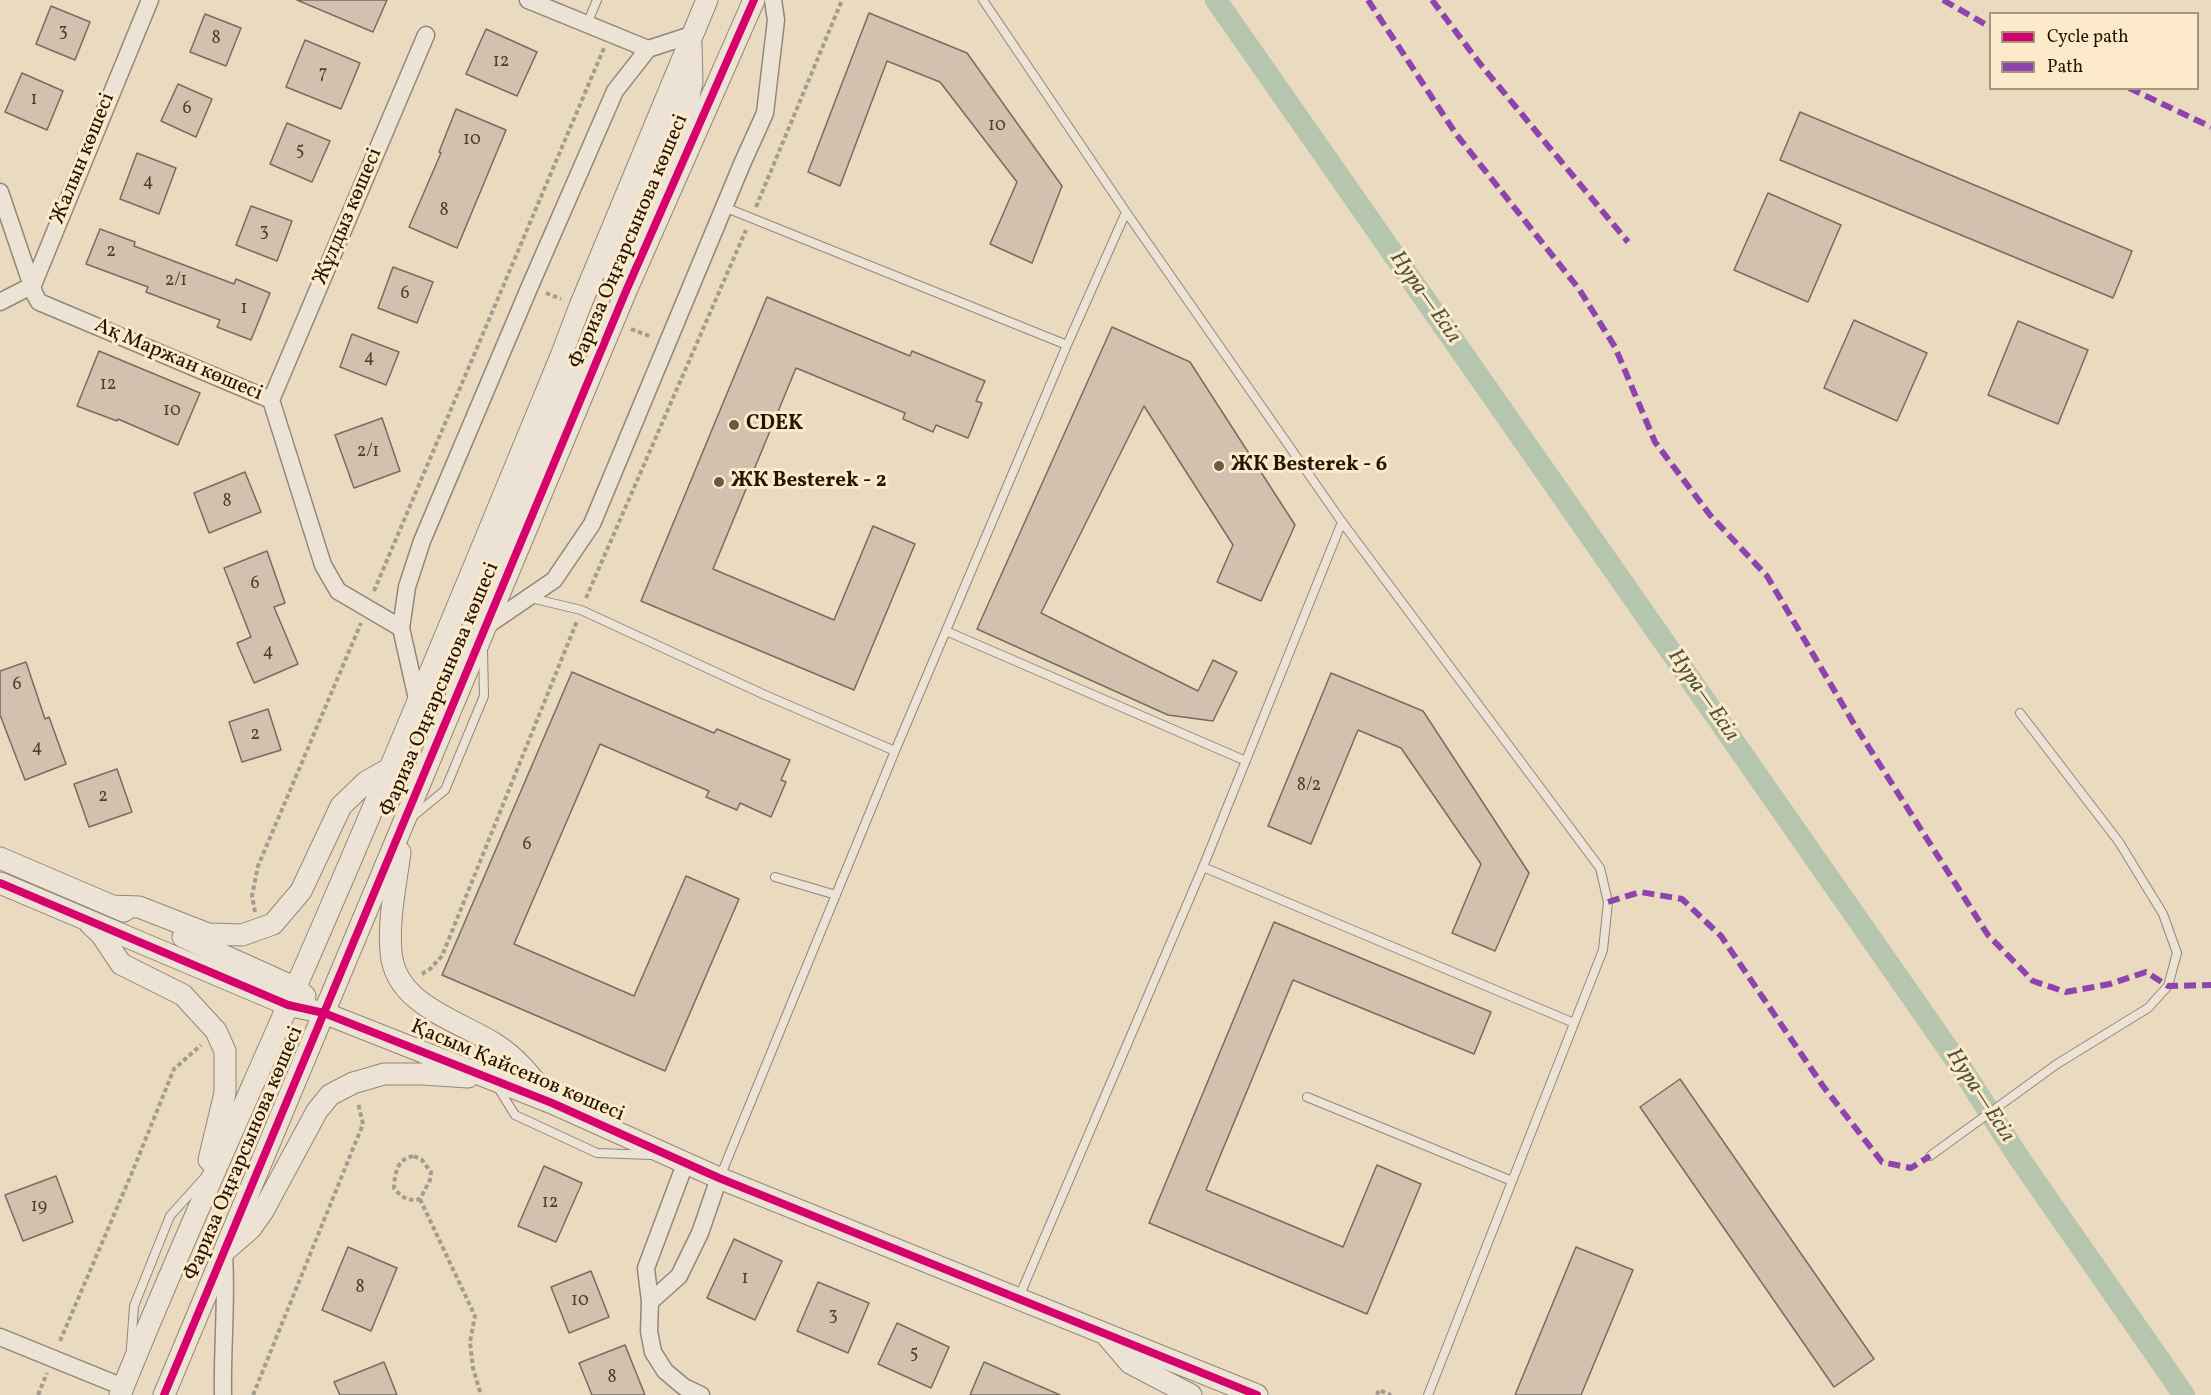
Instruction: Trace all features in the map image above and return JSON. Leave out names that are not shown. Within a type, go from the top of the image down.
[{"type":"street","name":"Жалын көшесі","points":[[33,285],[150,0]]},
{"type":"street","points":[[528,0],[648,49]]},
{"type":"street","name":"Фариза Оңғарсынова көшесі","points":[[124,1385],[210,1176],[292,996],[417,699],[436,660],[707,0]]},
{"type":"street","name":"Фариза Оңғарсынова көшесі","points":[[164,1395],[626,291],[754,0]]},
{"type":"street","points":[[485,631],[554,580],[592,524],[765,113],[776,20],[773,0]]},
{"type":"street","points":[[417,699],[401,628],[407,587],[422,541],[615,91],[648,49],[694,28],[692,82],[689,96],[617,264],[614,277],[626,291]]},
{"type":"street","name":"Жұлдыз көшесі","points":[[271,400],[426,35]]},
{"type":"street","name":"Ақ Маржан көшесі","points":[[0,192],[39,302],[271,400],[323,565],[338,591],[401,628]]},
{"type":"street","points":[[0,302],[33,285]]},
{"type":"street","points":[[485,631],[500,556],[573,380],[574,372],[571,365],[561,356]]},
{"type":"street","points":[[112,906],[139,907],[208,934],[242,935],[273,924],[301,891],[341,806],[366,782],[389,770]]},
{"type":"street","points":[[404,824],[392,911],[391,953],[398,978],[412,997],[496,1044],[525,1068],[552,1104]]},
{"type":"street","name":"Қасым Қайсенов көшесі","points":[[0,858],[112,906],[324,1012],[552,1104],[719,1178],[1257,1395]]},
{"type":"street","name":"Қасым Қайсенов көшесі","points":[[0,883],[88,921],[292,996]]},
{"type":"street","points":[[88,921],[101,934],[121,964],[183,995],[216,1031],[225,1051],[225,1093],[212,1144],[210,1176]]},
{"type":"street","points":[[223,1395],[224,1252],[251,1228],[317,1111],[330,1095],[353,1083],[384,1074],[423,1074],[490,1080]]},
{"type":"street","points":[[686,1164],[646,1268],[650,1302],[649,1331],[653,1352],[665,1371],[684,1387],[701,1395]]},
{"type":"street","points":[[650,1302],[679,1276],[700,1233],[719,1178]]},
{"type":"street","points":[[1104,1332],[1130,1363],[1191,1395]]},
{"type":"street","points":[[0,1337],[124,1385]]},
{"type":"lane","points":[[587,24],[597,0]]},
{"type":"lane","points":[[694,28],[698,0]]},
{"type":"lane","points":[[983,0],[1126,212],[1342,522],[1600,868],[1608,903],[1603,950],[1428,1395]]},
{"type":"lane","points":[[724,207],[1067,345]]},
{"type":"lane","points":[[719,1178],[895,751],[1067,345],[1126,212]]},
{"type":"lane","points":[[1019,1298],[1203,867],[1342,522]]},
{"type":"lane","points":[[530,598],[581,610],[765,695],[895,751]]},
{"type":"lane","points":[[946,632],[1246,761]]},
{"type":"lane","points":[[1930,1156],[2057,1064],[2148,1008],[2168,986],[2177,953],[2163,914],[2119,842],[2020,713]]},
{"type":"lane","points":[[1203,867],[1574,1023]]},
{"type":"lane","points":[[775,877],[836,895]]},
{"type":"lane","points":[[490,1080],[515,1115],[597,1153],[666,1155]]},
{"type":"lane","points":[[1307,1097],[1512,1181]]},
{"type":"path","points":[[403,985],[430,969],[442,956],[581,610],[751,218],[842,0]]},
{"type":"path","points":[[258,930],[252,896],[258,866],[611,34]]},
{"type":"path","points":[[38,1395],[174,1069],[216,1031]]},
{"type":"path","points":[[253,1395],[363,1124],[353,1083]]},
{"type":"path","points":[[414,1156],[422,1160],[431,1172],[430,1180],[420,1199],[412,1201],[406,1199],[394,1188],[399,1164],[405,1158],[414,1156]]},
{"type":"path","points":[[420,1199],[475,1316],[470,1342],[473,1368],[481,1395]]},
{"type":"path","points":[[1377,1395],[1379,1390],[1391,1395]]},
{"type":"building","points":[[297,0],[387,0],[373,32]]},
{"type":"building","points":[[51,6],[90,22],[75,60],[36,44]]},
{"type":"building","points":[[869,13],[967,53],[1062,186],[1032,263],[990,244],[1017,182],[940,82],[887,61],[840,186],[808,172]]},
{"type":"building","points":[[205,14],[241,28],[226,66],[190,52]]},
{"type":"building","points":[[486,29],[537,52],[517,96],[466,74]]},
{"type":"building","points":[[305,40],[360,63],[341,109],[286,87]]},
{"type":"building","points":[[22,73],[63,91],[47,130],[5,112]]},
{"type":"building","points":[[178,84],[212,99],[196,137],[161,121]]},
{"type":"building","points":[[456,109],[506,130],[457,248],[409,227],[441,153],[439,152]]},
{"type":"building","points":[[1800,112],[2132,251],[2113,298],[1780,160]]},
{"type":"building","points":[[287,123],[330,141],[312,182],[270,164]]},
{"type":"building","points":[[137,153],[176,168],[159,214],[120,199]]},
{"type":"building","points":[[1768,193],[1841,225],[1808,302],[1734,270]]},
{"type":"building","points":[[251,206],[292,221],[277,261],[236,245]]},
{"type":"building","points":[[100,229],[135,242],[134,246],[234,284],[236,279],[270,293],[251,340],[217,327],[220,320],[146,292],[148,287],[86,264]]},
{"type":"building","points":[[393,267],[433,282],[417,323],[378,308]]},
{"type":"building","name":"ЖК Besterek - 2","points":[[767,297],[910,356],[912,351],[985,381],[976,401],[982,403],[968,438],[936,425],[933,432],[903,419],[905,413],[796,368],[713,569],[834,620],[873,526],[915,544],[854,690],[641,601]]},
{"type":"building","points":[[1854,320],[1927,353],[1897,421],[1824,388]]},
{"type":"building","points":[[2018,321],[2088,350],[2058,424],[1988,395]]},
{"type":"building","name":"ЖК Besterek - 6","points":[[1112,327],[1190,362],[1295,525],[1261,601],[1217,582],[1233,545],[1144,406],[1041,613],[1198,691],[1213,660],[1237,672],[1213,721],[1168,715],[977,629]]},
{"type":"building","points":[[352,334],[399,352],[386,385],[340,367]]},
{"type":"building","points":[[99,351],[200,393],[178,445],[118,419],[117,421],[77,406]]},
{"type":"building","points":[[382,418],[400,471],[354,488],[335,435]]},
{"type":"building","points":[[245,472],[261,512],[209,533],[194,493]]},
{"type":"building","points":[[267,551],[285,603],[274,607],[298,664],[254,683],[237,643],[251,637],[224,568]]},
{"type":"building","points":[[26,662],[45,719],[49,717],[66,764],[25,780],[0,715],[0,671]]},
{"type":"building","points":[[572,672],[714,733],[717,729],[790,760],[781,780],[786,782],[771,817],[740,803],[737,810],[706,797],[709,791],[600,744],[514,944],[634,996],[686,876],[739,899],[665,1071],[442,975]]},
{"type":"building","points":[[1331,673],[1423,711],[1529,873],[1495,951],[1452,933],[1481,864],[1401,748],[1358,730],[1311,844],[1268,826]]},
{"type":"building","points":[[268,709],[281,750],[242,762],[229,722]]},
{"type":"building","points":[[117,769],[132,812],[89,827],[74,784]]},
{"type":"building","points":[[1274,922],[1491,1012],[1474,1054],[1293,980],[1206,1190],[1343,1247],[1377,1165],[1421,1184],[1367,1314],[1149,1223]]},
{"type":"building","points":[[1680,1079],[1874,1359],[1834,1387],[1640,1107]]},
{"type":"building","points":[[544,1166],[582,1183],[556,1242],[518,1226]]},
{"type":"building","points":[[56,1176],[73,1222],[23,1241],[5,1195]]},
{"type":"building","points":[[734,1239],[782,1261],[755,1320],[707,1298]]},
{"type":"building","points":[[348,1247],[397,1268],[371,1331],[322,1310]]},
{"type":"building","points":[[1576,1247],[1633,1270],[1581,1395],[1515,1395]]},
{"type":"building","points":[[591,1271],[609,1317],[569,1333],[551,1287]]},
{"type":"building","points":[[818,1282],[869,1303],[848,1353],[797,1331]]},
{"type":"building","points":[[897,1323],[949,1347],[931,1388],[878,1364]]},
{"type":"building","points":[[625,1345],[645,1395],[592,1395],[579,1363]]},
{"type":"building","points":[[384,1362],[397,1395],[340,1395],[334,1382]]},
{"type":"building","points":[[984,1362],[1060,1395],[970,1395]]},
{"type":"waterway","name":"Нура—Есіл","points":[[1216,0],[1958,1063],[2017,1155],[2184,1395]]},
{"type":"marked path","points":[[1368,0],[1456,134],[1579,289],[1615,347],[1655,442],[1710,515],[1767,576],[1854,724],[1988,935],[2033,981],[2066,992],[2110,984],[2146,972],[2168,986],[2211,985]]},
{"type":"marked path","points":[[1432,0],[1481,65],[1628,242]]},
{"type":"marked path","points":[[1943,0],[1989,26]]},
{"type":"marked path","points":[[2133,90],[2211,127]]},
{"type":"marked path","points":[[1608,902],[1640,892],[1682,899],[1721,936],[1823,1086],[1882,1162],[1911,1168],[1930,1156]]},
{"type":"cycle path","points":[[164,1395],[626,291],[754,0]]},
{"type":"cycle path","points":[[0,883],[288,1005],[324,1013],[552,1103],[719,1178],[1257,1395]]},
{"type":"place","name":"CDEK","points":[[734,425]]},
{"type":"place","name":"ЖК Besterek - 6","points":[[1219,466]]},
{"type":"place","name":"ЖК Besterek - 2","points":[[719,482]]}]
